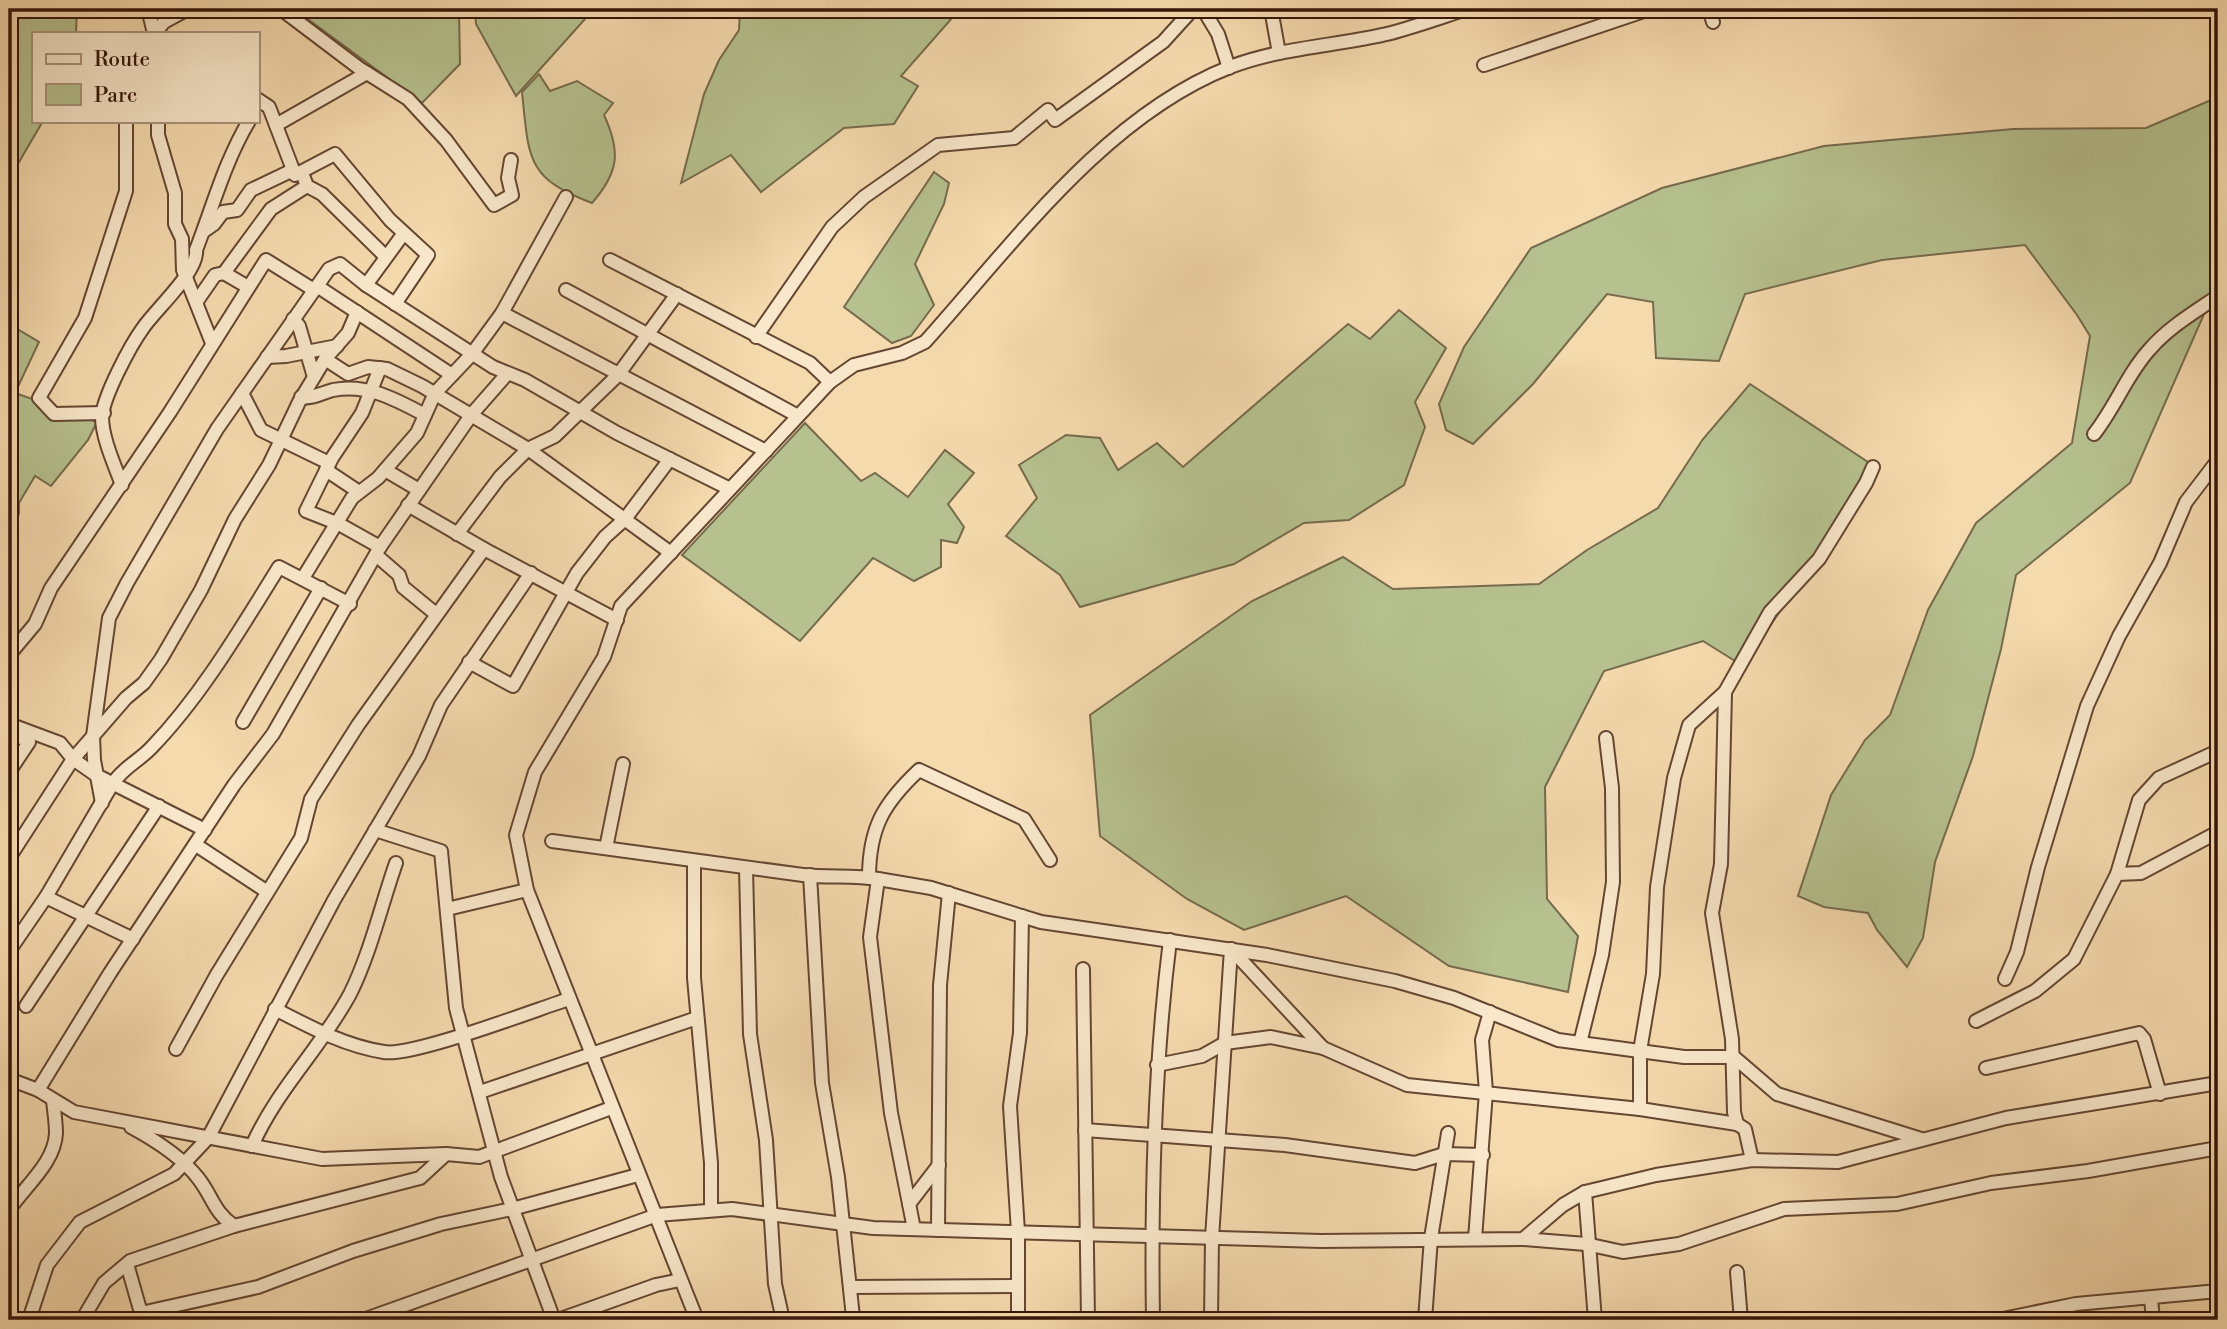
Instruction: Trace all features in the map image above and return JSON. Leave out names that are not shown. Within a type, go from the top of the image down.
[{"type":"street","points":[[148,9],[155,32]]},
{"type":"street","points":[[156,32],[164,22],[188,9]]},
{"type":"street","points":[[281,9],[367,73],[408,99],[446,139],[494,205],[512,195],[508,178],[511,160]]},
{"type":"street","points":[[756,337],[832,227],[864,197],[938,145],[1014,138],[1048,110],[1055,120],[1163,42],[1193,9]]},
{"type":"street","points":[[1203,9],[1218,34],[1229,68]]},
{"type":"street","points":[[1271,9],[1279,53]]},
{"type":"street","points":[[697,1320],[527,890],[516,835],[535,772],[604,657],[621,606],[830,382],[855,365],[902,353],[925,342],[1076,174],[1145,113],[1229,68],[1279,53],[1391,33],[1467,9]]},
{"type":"street","points":[[1483,65],[1650,9]]},
{"type":"street","points":[[1709,9],[1713,22]]},
{"type":"street","points":[[276,125],[367,73]]},
{"type":"street","points":[[259,103],[270,107],[297,171],[307,186],[322,194],[386,257]]},
{"type":"street","points":[[104,413],[54,414],[39,398],[85,318],[126,191],[126,122]]},
{"type":"street","points":[[158,122],[158,135],[175,193],[175,224],[182,239],[185,274],[212,343]]},
{"type":"street","points":[[122,485],[113,460],[104,413],[111,391],[141,330],[179,287],[197,257],[196,250],[235,144],[248,122]]},
{"type":"street","points":[[203,231],[214,224],[223,212],[237,210],[251,190],[335,154],[404,233],[428,255],[395,304]]},
{"type":"street","points":[[197,301],[215,275],[224,273],[271,209],[307,186]]},
{"type":"street","points":[[303,578],[339,524],[352,498],[385,470],[417,433],[435,393],[472,354],[502,313],[566,197]]},
{"type":"street","points":[[366,285],[404,233]]},
{"type":"street","points":[[9,655],[35,624],[51,588],[122,485],[266,260],[357,313],[452,375]]},
{"type":"street","points":[[610,260],[810,363],[830,382]]},
{"type":"street","points":[[102,803],[96,775],[93,736],[109,618],[195,464],[329,269],[340,264],[366,285],[472,354],[730,489]]},
{"type":"street","points":[[224,273],[248,287]]},
{"type":"street","points":[[566,290],[740,382],[798,416]]},
{"type":"street","points":[[457,534],[500,477],[528,449],[555,436],[618,374],[677,294]]},
{"type":"street","points":[[2094,434],[2113,410],[2125,383],[2150,349],[2218,296]]},
{"type":"street","points":[[9,858],[73,759],[126,698],[144,683],[161,659],[201,590],[235,519],[269,465],[301,397],[326,359],[348,333],[357,313]]},
{"type":"street","points":[[502,313],[766,451]]},
{"type":"street","points":[[293,318],[308,351],[314,377]]},
{"type":"street","points":[[267,357],[337,346]]},
{"type":"street","points":[[326,359],[348,374],[368,367],[380,368],[435,393],[528,449],[671,552]]},
{"type":"street","points":[[380,368],[372,391],[327,466],[306,510],[339,524],[378,551],[399,575],[403,587],[436,614]]},
{"type":"street","points":[[38,1090],[133,939],[273,734],[378,551],[408,505],[472,414],[507,374]]},
{"type":"street","points":[[301,397],[310,398],[334,390],[382,392],[425,415]]},
{"type":"street","points":[[242,393],[261,430],[327,466],[359,492]]},
{"type":"street","points":[[469,662],[513,686],[577,573],[605,537],[625,519],[670,458]]},
{"type":"street","points":[[2005,979],[2017,952],[2038,867],[2087,706],[2119,636],[2160,563],[2186,502],[2218,460]]},
{"type":"street","points":[[1640,1109],[1640,1051],[1653,974],[1657,887],[1674,778],[1689,725],[1725,692],[1770,612],[1819,559],[1873,467]]},
{"type":"street","points":[[385,470],[419,490]]},
{"type":"street","points":[[408,505],[484,550],[617,620]]},
{"type":"street","points":[[176,1049],[266,891],[302,838],[311,799],[358,725],[484,550]]},
{"type":"street","points":[[9,951],[46,897],[113,783],[126,766],[151,749],[206,680],[279,567],[350,604]]},
{"type":"street","points":[[29,1320],[47,1265],[80,1222],[174,1174],[208,1138],[275,1009],[419,756],[441,705],[531,573]]},
{"type":"street","points":[[243,722],[321,588]]},
{"type":"street","points":[[2218,670],[2218,682]]},
{"type":"street","points":[[1725,692],[1721,864],[1712,913],[1734,1057],[1734,1112],[1737,1124]]},
{"type":"street","points":[[9,724],[60,743],[73,759],[96,775],[205,830]]},
{"type":"street","points":[[9,731],[29,742],[9,772]]},
{"type":"street","points":[[1580,1043],[1602,956],[1613,882],[1612,788],[1605,738]]},
{"type":"street","points":[[1976,1021],[2035,991],[2074,959],[2117,874],[2139,800],[2160,778],[2218,751]]},
{"type":"street","points":[[606,848],[623,764]]},
{"type":"street","points":[[914,1229],[891,1112],[870,937],[878,818],[889,801],[919,769],[1024,819],[1050,860]]},
{"type":"street","points":[[26,1006],[159,806]]},
{"type":"street","points":[[375,830],[441,851],[456,1009],[512,1209],[556,1320],[656,1285],[680,1280]]},
{"type":"street","points":[[2117,874],[2141,873],[2218,832]]},
{"type":"street","points":[[552,841],[746,868],[874,878],[949,893],[1041,922],[1231,949],[1395,981],[1490,1012],[1558,1040],[1684,1057],[1734,1057],[1777,1094],[1922,1139]]},
{"type":"street","points":[[196,845],[266,891]]},
{"type":"street","points":[[694,862],[693,967],[711,1163],[711,1210]]},
{"type":"street","points":[[251,1146],[278,1095],[324,1034],[350,993],[396,863]]},
{"type":"street","points":[[746,868],[750,1034],[766,1140],[775,1284],[783,1320]]},
{"type":"street","points":[[810,875],[822,1083],[838,1177],[853,1317]]},
{"type":"street","points":[[447,909],[527,890]]},
{"type":"street","points":[[938,1230],[940,985],[949,893]]},
{"type":"street","points":[[46,897],[133,939]]},
{"type":"street","points":[[1018,1320],[1018,1232],[1010,1106],[1020,1033],[1022,916]]},
{"type":"street","points":[[1153,1320],[1152,1236],[1157,1065],[1170,940]]},
{"type":"street","points":[[1211,1320],[1212,1238],[1231,949]]},
{"type":"street","points":[[1231,949],[1323,1048]]},
{"type":"street","points":[[1083,969],[1088,1320]]},
{"type":"street","points":[[275,1009],[324,1034],[387,1053],[417,1048],[569,999]]},
{"type":"street","points":[[1475,1238],[1486,1092],[1482,1040],[1490,1012]]},
{"type":"street","points":[[480,1092],[697,1018]]},
{"type":"street","points":[[1986,1068],[2139,1032],[2144,1039],[2160,1094]]},
{"type":"street","points":[[1157,1065],[1202,1056],[1225,1043],[1271,1037],[1323,1048],[1408,1085],[1640,1109],[1737,1124],[1745,1129],[1752,1160]]},
{"type":"street","points":[[9,1079],[38,1090],[74,1112],[322,1159],[446,1154],[479,1157],[611,1108]]},
{"type":"street","points":[[1523,1238],[1563,1205],[1585,1192],[1656,1175],[1752,1160],[1838,1161],[2006,1118],[2218,1083]]},
{"type":"street","points":[[9,1210],[44,1166],[52,1147],[56,1136],[53,1100]]},
{"type":"street","points":[[118,1121],[152,1138],[184,1164],[199,1178],[218,1215],[234,1226]]},
{"type":"street","points":[[1085,1130],[1285,1145],[1415,1163],[1444,1154],[1483,1154]]},
{"type":"street","points":[[1425,1320],[1431,1238],[1448,1133]]},
{"type":"street","points":[[363,1320],[657,1215],[733,1209],[841,1224],[914,1229],[1321,1241],[1523,1238],[1586,1244],[1623,1252],[1679,1244],[1784,1209],[1897,1204],[1991,1183],[2088,1171],[2218,1148]]},
{"type":"street","points":[[82,1320],[104,1283],[127,1264],[234,1226],[419,1178],[446,1154]]},
{"type":"street","points":[[909,1204],[939,1164]]},
{"type":"street","points":[[127,1264],[142,1317],[258,1286],[353,1251],[441,1224],[512,1209],[638,1175]]},
{"type":"street","points":[[1585,1192],[1586,1244],[1595,1320]]},
{"type":"street","points":[[1737,1272],[1741,1320]]},
{"type":"street","points":[[850,1287],[1018,1286]]},
{"type":"street","points":[[1998,1320],[2026,1317],[2076,1304],[2218,1292]]},
{"type":"street","points":[[2151,1298],[2153,1320]]},
{"type":"green space","points":[[9,9],[77,9],[76,32],[32,32],[32,122],[42,122],[9,179]]},
{"type":"green space","points":[[294,9],[459,9],[460,64],[422,103]]},
{"type":"green space","points":[[475,9],[594,9],[516,96],[476,24]]},
{"type":"green space","points":[[740,9],[960,9],[901,76],[918,86],[894,124],[844,128],[761,192],[731,155],[681,183],[704,94],[719,60],[739,30]]},
{"type":"green space","points":[[539,74],[550,91],[577,81],[613,103],[604,115],[615,151],[612,171],[592,203],[554,184],[542,174],[534,162],[526,133],[522,92]]},
{"type":"green space","points":[[2218,97],[2218,302],[2204,314],[2130,483],[2016,575],[2001,649],[1973,756],[1935,862],[1923,938],[1907,967],[1877,930],[1868,913],[1824,907],[1798,896],[1831,795],[1865,740],[1890,715],[1928,610],[1976,523],[2072,443],[2090,336],[2025,245],[1882,260],[1745,294],[1719,361],[1656,358],[1653,302],[1607,294],[1533,384],[1473,444],[1446,430],[1439,404],[1464,347],[1531,248],[1662,188],[1824,146],[2013,129],[2146,128]]},
{"type":"green space","points":[[934,172],[949,183],[944,204],[915,264],[934,305],[911,336],[892,343],[844,307]]},
{"type":"green space","points":[[1399,310],[1446,348],[1415,402],[1425,427],[1404,485],[1349,520],[1304,523],[1234,564],[1080,607],[1060,575],[1006,536],[1037,498],[1019,465],[1066,435],[1100,438],[1118,470],[1157,443],[1183,467],[1348,324],[1370,339]]},
{"type":"green space","points":[[9,324],[39,342],[15,393],[97,422],[88,440],[51,486],[35,476],[19,503],[19,514],[9,531]]},
{"type":"green space","points":[[1750,384],[1877,468],[1743,666],[1703,641],[1604,671],[1545,787],[1547,899],[1578,936],[1568,992],[1449,966],[1346,896],[1244,930],[1187,899],[1100,836],[1090,715],[1252,601],[1343,557],[1393,589],[1539,584],[1587,550],[1658,508],[1703,439]]},
{"type":"green space","points":[[805,423],[861,481],[875,473],[908,497],[945,450],[974,473],[948,504],[964,527],[957,543],[941,540],[941,567],[914,581],[873,558],[800,641],[682,555]]}]
